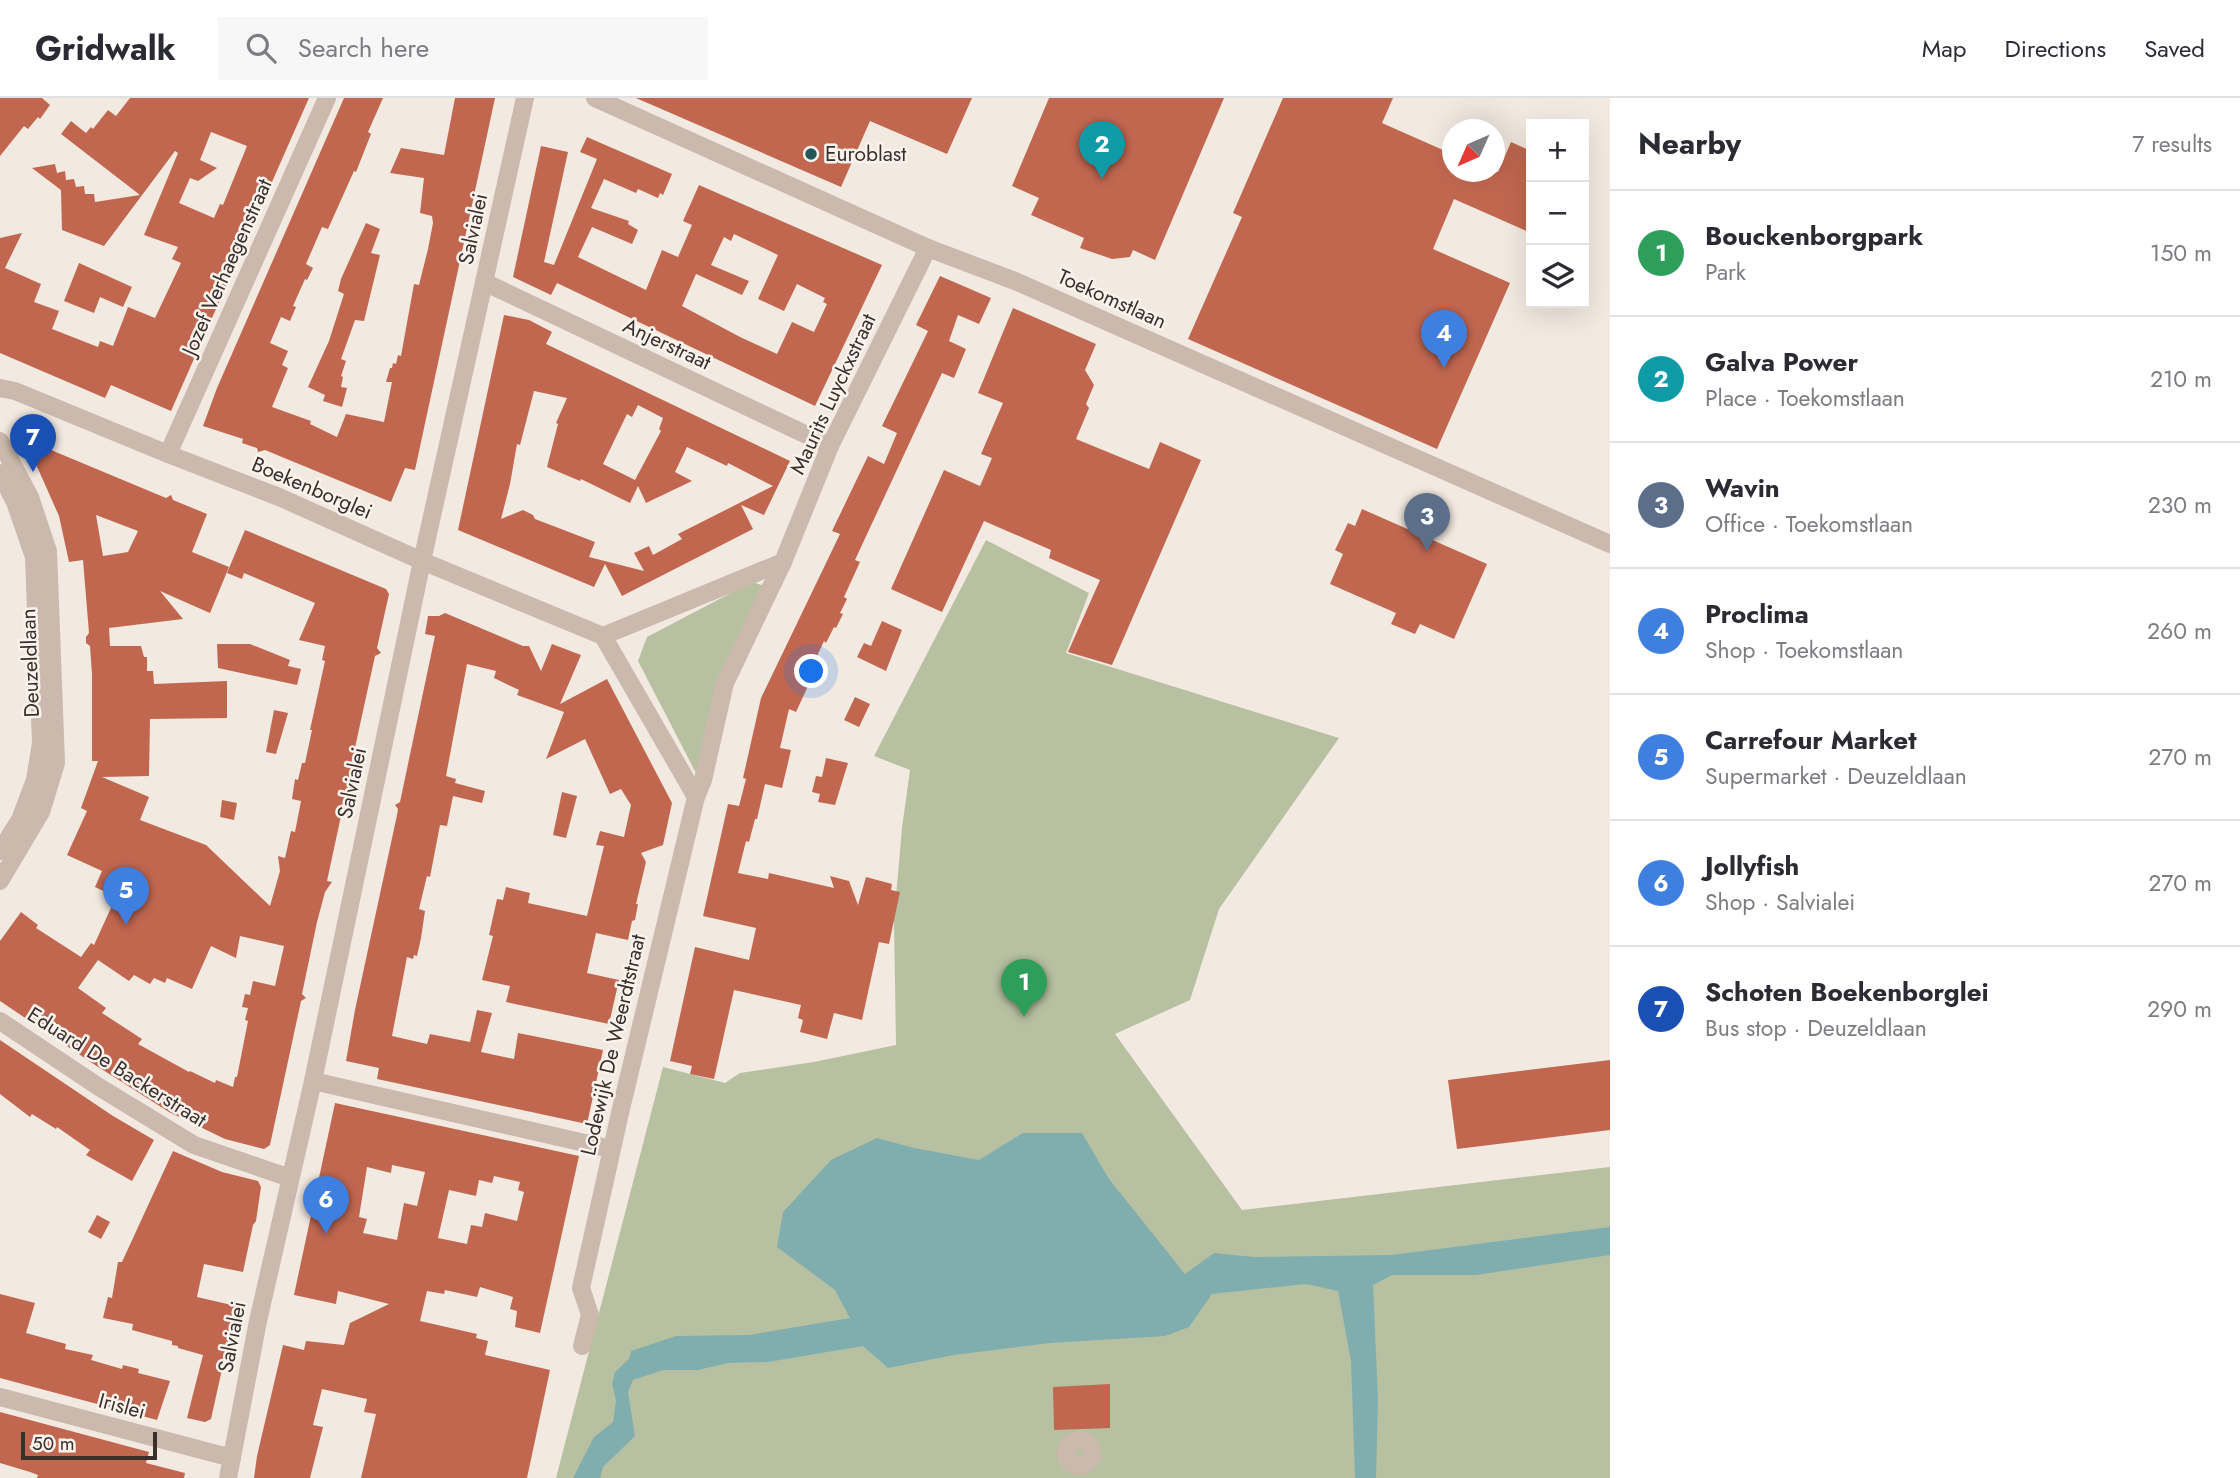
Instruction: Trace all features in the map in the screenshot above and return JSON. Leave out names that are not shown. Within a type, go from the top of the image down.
[{"type":"street","name":"Jozef Verhaegenstraat","points":[[168,454],[327,98]]},
{"type":"street","name":"Salvialei","points":[[228,1478],[258,1321],[313,1081],[422,561],[525,98]]},
{"type":"street","name":"Toekomstlaan","points":[[595,98],[928,248],[1015,281],[1610,544]]},
{"type":"street","name":"Maurits Luyckxstraat","points":[[696,797],[703,780],[725,683],[783,562],[830,446],[928,248]]},
{"type":"street","name":"Anjerstraat","points":[[484,282],[830,446]]},
{"type":"street","name":"Boekenborglei","points":[[0,388],[15,391],[279,497],[422,561],[603,636]]},
{"type":"street","name":"Deuzeldlaan","points":[[0,441],[30,497],[48,551],[56,763],[41,811],[0,881]]},
{"type":"street","name":"Deuzeldlaan","points":[[0,473],[15,502],[34,556],[41,743],[36,780],[20,820],[0,851]]},
{"type":"street","points":[[696,797],[603,636],[783,562]]},
{"type":"street","name":"Lodewijk De Weerdtstraat","points":[[582,1346],[590,1315],[581,1288],[611,1149],[696,797]]},
{"type":"street","name":"Eduard De Backerstraat","points":[[0,1021],[99,1087],[194,1144],[290,1178]]},
{"type":"street","points":[[313,1081],[611,1149]]},
{"type":"street","name":"Irislei","points":[[0,1398],[232,1458]]},
{"type":"green space","points":[[986,540],[1089,593],[1066,653],[1339,738],[1219,909],[1190,1000],[1115,1034],[1242,1210],[1610,1167],[1610,1478],[556,1478],[663,1067],[725,1083],[740,1073],[814,1062],[896,1045],[894,920],[910,770],[874,756]]},
{"type":"green space","points":[[752,582],[768,587],[698,777],[638,661],[647,637]]},
{"type":"water","points":[[1023,1133],[1082,1133],[1109,1179],[1185,1274],[1214,1253],[1254,1257],[1392,1255],[1610,1227],[1610,1255],[1476,1275],[1392,1275],[1373,1285],[1378,1399],[1376,1478],[1355,1478],[1351,1361],[1338,1291],[1306,1284],[1212,1294],[1189,1327],[1165,1336],[1050,1343],[954,1355],[888,1368],[863,1346],[768,1362],[728,1363],[698,1370],[663,1370],[633,1380],[628,1392],[635,1436],[603,1467],[600,1478],[573,1478],[594,1437],[613,1422],[616,1400],[612,1384],[615,1372],[629,1359],[631,1351],[676,1336],[749,1335],[850,1318],[835,1290],[777,1247],[783,1212],[831,1160],[877,1138],[979,1160]]},
{"type":"building","points":[[0,98],[42,98],[50,105],[28,129],[24,126],[0,156]]},
{"type":"building","points":[[130,98],[309,98],[171,411],[111,385],[105,398],[0,353],[0,238],[22,233],[5,268],[41,284],[34,302],[59,311],[52,329],[98,347],[100,341],[113,346],[128,307],[155,318],[181,263],[172,259],[178,247],[144,235],[178,153],[175,151],[104,246],[62,230],[61,190],[32,168],[55,164],[57,173],[65,171],[66,180],[74,179],[76,187],[84,186],[85,194],[94,194],[95,202],[140,195],[61,134],[71,121],[86,133],[91,127],[93,129],[108,110],[116,116]],"holes":[[[211,132],[247,146],[223,205],[220,204],[214,218],[179,203],[190,178],[198,181],[217,168],[200,160]]]},
{"type":"building","points":[[344,98],[383,98],[368,132],[371,134],[356,172],[354,171],[328,229],[322,227],[306,264],[313,268],[293,306],[296,307],[290,321],[281,317],[270,343],[288,351],[282,365],[288,368],[272,407],[311,421],[310,424],[337,437],[346,414],[384,422],[392,382],[386,382],[390,368],[393,363],[396,364],[398,355],[401,356],[414,284],[419,285],[428,249],[433,223],[432,216],[420,213],[424,178],[390,173],[401,148],[444,155],[455,98],[495,98],[415,470],[405,468],[391,502],[265,450],[258,452],[257,448],[242,443],[243,439],[203,426],[217,388]]},
{"type":"building","name":"Euroblast","points":[[636,98],[972,98],[947,154],[870,121],[841,187]]},
{"type":"building","points":[[1049,98],[1224,98],[1155,260],[1133,250],[1130,257],[1112,259],[1080,248],[1084,238],[1031,215],[1039,198],[1012,186]]},
{"type":"building","points":[[1283,98],[1393,98],[1382,123],[1442,150],[1442,182],[1505,182],[1505,156],[1511,142],[1526,149],[1526,231],[1454,199],[1433,249],[1510,283],[1437,449],[1188,339],[1242,217],[1233,213]]},
{"type":"building","points":[[587,137],[672,174],[663,195],[660,193],[658,198],[638,189],[636,193],[604,179],[591,208],[629,221],[628,224],[638,230],[632,244],[592,227],[578,257],[646,290],[662,250],[678,257],[692,225],[683,221],[699,185],[882,265],[815,406],[557,283],[551,295],[513,277],[541,146],[568,152],[544,262],[554,265],[597,159],[580,152]],"holes":[[[734,234],[778,255],[758,299],[784,311],[797,284],[825,298],[823,302],[827,304],[814,332],[792,322],[777,354],[682,306],[696,274],[742,295],[749,281],[711,265],[724,237],[731,241]]]},
{"type":"building","points":[[366,223],[380,229],[371,253],[380,255],[364,321],[355,320],[341,359],[346,361],[341,387],[347,388],[342,407],[323,401],[325,395],[308,387],[329,341],[344,294],[338,291],[341,279]]},
{"type":"building","points":[[79,263],[132,287],[123,307],[100,297],[94,313],[64,301]]},
{"type":"building","points":[[940,276],[991,298],[979,324],[958,315],[949,341],[966,349],[954,378],[942,373],[855,560],[860,562],[844,597],[847,599],[840,613],[843,614],[826,643],[824,641],[810,671],[814,673],[796,712],[789,709],[780,748],[791,750],[782,788],[765,784],[757,819],[749,842],[746,841],[738,873],[768,879],[769,873],[834,888],[830,876],[849,881],[858,905],[866,877],[892,884],[891,890],[900,892],[889,944],[879,942],[862,1020],[834,1013],[827,1039],[800,1032],[803,1020],[798,1018],[801,1005],[734,990],[714,1079],[690,1074],[692,1066],[670,1061],[695,947],[749,960],[756,928],[703,916],[728,804],[739,806],[761,698],[840,534],[832,531],[868,456],[884,464],[897,433],[882,426],[928,331],[916,325]]},
{"type":"building","points":[[1013,308],[1096,344],[1085,370],[1094,385],[1086,404],[1089,408],[1076,439],[1149,469],[1160,442],[1201,460],[1112,665],[1068,652],[1100,580],[1049,558],[1051,550],[984,521],[942,612],[891,589],[944,470],[980,486],[992,458],[981,454],[1003,403],[978,393]]},
{"type":"building","points":[[504,315],[529,320],[552,332],[546,344],[790,461],[764,515],[741,505],[753,529],[622,596],[605,564],[594,587],[458,530]],"holes":[[[534,391],[567,398],[556,423],[558,424],[547,467],[580,481],[581,479],[630,503],[638,486],[646,503],[692,481],[675,472],[687,447],[727,466],[728,463],[773,486],[678,534],[682,539],[653,555],[649,546],[634,553],[644,571],[589,557],[595,542],[535,519],[523,510],[501,519],[517,444],[520,445]],[[638,405],[663,418],[659,429],[661,431],[635,480],[603,464],[627,414],[632,417]]]},
{"type":"building","points":[[39,445],[166,498],[171,495],[173,500],[207,514],[192,552],[229,567],[210,613],[160,591],[183,619],[109,628],[110,646],[141,646],[144,657],[147,657],[147,671],[153,671],[154,684],[227,681],[227,718],[150,719],[149,776],[102,777],[149,797],[140,820],[206,845],[270,906],[280,871],[278,856],[285,858],[291,831],[295,832],[301,801],[292,799],[295,779],[298,780],[302,763],[305,763],[325,661],[322,660],[325,646],[299,640],[315,603],[244,573],[242,579],[227,573],[245,530],[386,589],[389,594],[377,648],[381,653],[375,656],[351,766],[355,767],[347,781],[349,785],[345,803],[337,809],[341,816],[327,881],[332,882],[325,892],[317,922],[302,994],[306,998],[301,1001],[270,1145],[264,1149],[225,1139],[169,1112],[0,1001],[0,941],[21,912],[38,925],[36,928],[81,957],[91,943],[94,945],[116,897],[95,887],[102,871],[67,855],[87,811],[81,808],[98,761],[92,761],[90,646],[86,643],[89,633],[83,560],[69,562],[59,516],[31,453]],"holes":[[[96,515],[138,531],[128,552],[103,556]],[[240,936],[284,946],[275,986],[253,981],[250,995],[245,994],[242,1007],[248,1008],[245,1020],[248,1021],[233,1087],[189,1072],[138,1044],[142,1039],[102,1013],[106,1008],[78,988],[98,960],[129,981],[134,975],[150,984],[154,978],[165,983],[167,978],[192,989],[211,946],[236,958]]]},
{"type":"building","points":[[1362,509],[1487,564],[1454,639],[1420,624],[1415,634],[1391,624],[1396,613],[1330,584],[1343,554],[1335,550],[1348,523],[1355,526]]},
{"type":"building","points":[[445,613],[523,646],[529,646],[541,671],[552,644],[581,655],[560,704],[607,679],[672,803],[663,845],[641,853],[646,862],[635,920],[632,921],[628,940],[596,933],[587,973],[619,980],[609,1024],[506,1002],[510,986],[482,980],[493,936],[489,935],[497,899],[503,900],[506,887],[530,893],[528,903],[587,916],[604,846],[596,845],[600,831],[624,837],[631,805],[621,789],[610,794],[585,739],[546,759],[564,712],[517,695],[519,690],[494,678],[496,671],[467,664],[446,776],[456,779],[455,783],[485,791],[482,803],[453,796],[447,826],[440,825],[430,877],[427,876],[419,909],[425,911],[417,956],[414,955],[413,959],[407,957],[392,1036],[427,1044],[430,1034],[470,1042],[477,1010],[492,1013],[481,1052],[514,1059],[518,1033],[603,1050],[587,1124],[377,1079],[379,1068],[346,1061],[397,815],[398,809],[395,805],[400,802],[435,636],[425,634],[428,616]]},
{"type":"building","points":[[882,621],[902,630],[886,671],[857,657],[864,643],[871,646]]},
{"type":"building","points":[[217,644],[250,644],[290,660],[288,666],[301,669],[297,685],[218,668]]},
{"type":"building","points":[[855,697],[870,704],[859,727],[844,720]]},
{"type":"building","points":[[274,710],[288,713],[276,754],[266,752]]},
{"type":"building","points":[[826,758],[848,763],[835,805],[818,802],[820,794],[812,792],[816,776],[822,777]]},
{"type":"building","points":[[562,792],[577,796],[566,838],[553,835]]},
{"type":"building","points":[[222,800],[237,803],[234,820],[220,817]]},
{"type":"building","points":[[0,1040],[113,1116],[154,1140],[132,1181],[86,1155],[90,1150],[57,1127],[56,1129],[32,1114],[30,1117],[0,1094]]},
{"type":"building","points":[[1610,1060],[1610,1130],[1457,1149],[1448,1080]]},
{"type":"building","points":[[335,1103],[579,1156],[540,1333],[515,1327],[517,1311],[510,1309],[513,1297],[480,1287],[477,1297],[445,1290],[444,1294],[427,1291],[420,1321],[477,1334],[476,1338],[488,1341],[485,1355],[550,1370],[527,1478],[361,1478],[376,1414],[364,1412],[367,1399],[322,1389],[313,1425],[323,1427],[310,1478],[254,1478],[283,1345],[304,1350],[306,1341],[344,1345],[350,1323],[389,1304],[338,1291],[336,1304],[294,1295]],"holes":[[[392,1165],[425,1172],[417,1206],[404,1203],[397,1240],[363,1233],[367,1219],[359,1217],[367,1167],[391,1173]],[[494,1176],[520,1182],[518,1190],[524,1192],[517,1221],[485,1213],[482,1227],[471,1225],[467,1244],[438,1238],[449,1190],[476,1196],[479,1180],[492,1183]]]},
{"type":"building","points":[[173,1151],[222,1172],[258,1181],[261,1187],[256,1221],[243,1272],[204,1264],[197,1297],[236,1306],[211,1419],[205,1422],[187,1418],[203,1355],[178,1348],[172,1345],[172,1341],[132,1330],[133,1324],[103,1318],[108,1297],[112,1298],[118,1262],[122,1262]]},
{"type":"building","points":[[97,1215],[110,1222],[101,1239],[88,1232]]},
{"type":"building","points":[[0,1294],[35,1303],[26,1333],[66,1344],[65,1349],[93,1355],[91,1360],[122,1369],[123,1365],[139,1369],[138,1373],[170,1381],[157,1420],[0,1378]]},
{"type":"building","points":[[1110,1384],[1110,1428],[1054,1430],[1053,1387]]},
{"type":"building","points":[[0,1412],[149,1452],[146,1463],[185,1473],[184,1478],[37,1478],[38,1475],[0,1463]]},
{"type":"place","name":"Euroblast","points":[[811,154]]},
{"type":"place","name":"Galva Power","points":[[1102,179]]},
{"type":"place","name":"Proclima","points":[[1444,368]]},
{"type":"place","name":"Schoten Boekenborglei","points":[[33,472]]},
{"type":"place","name":"Wavin","points":[[1427,551]]},
{"type":"place","name":"Carrefour Market","points":[[126,925]]},
{"type":"place","name":"Bouckenborgpark","points":[[1024,1017]]},
{"type":"place","name":"Jollyfish","points":[[326,1234]]}]
